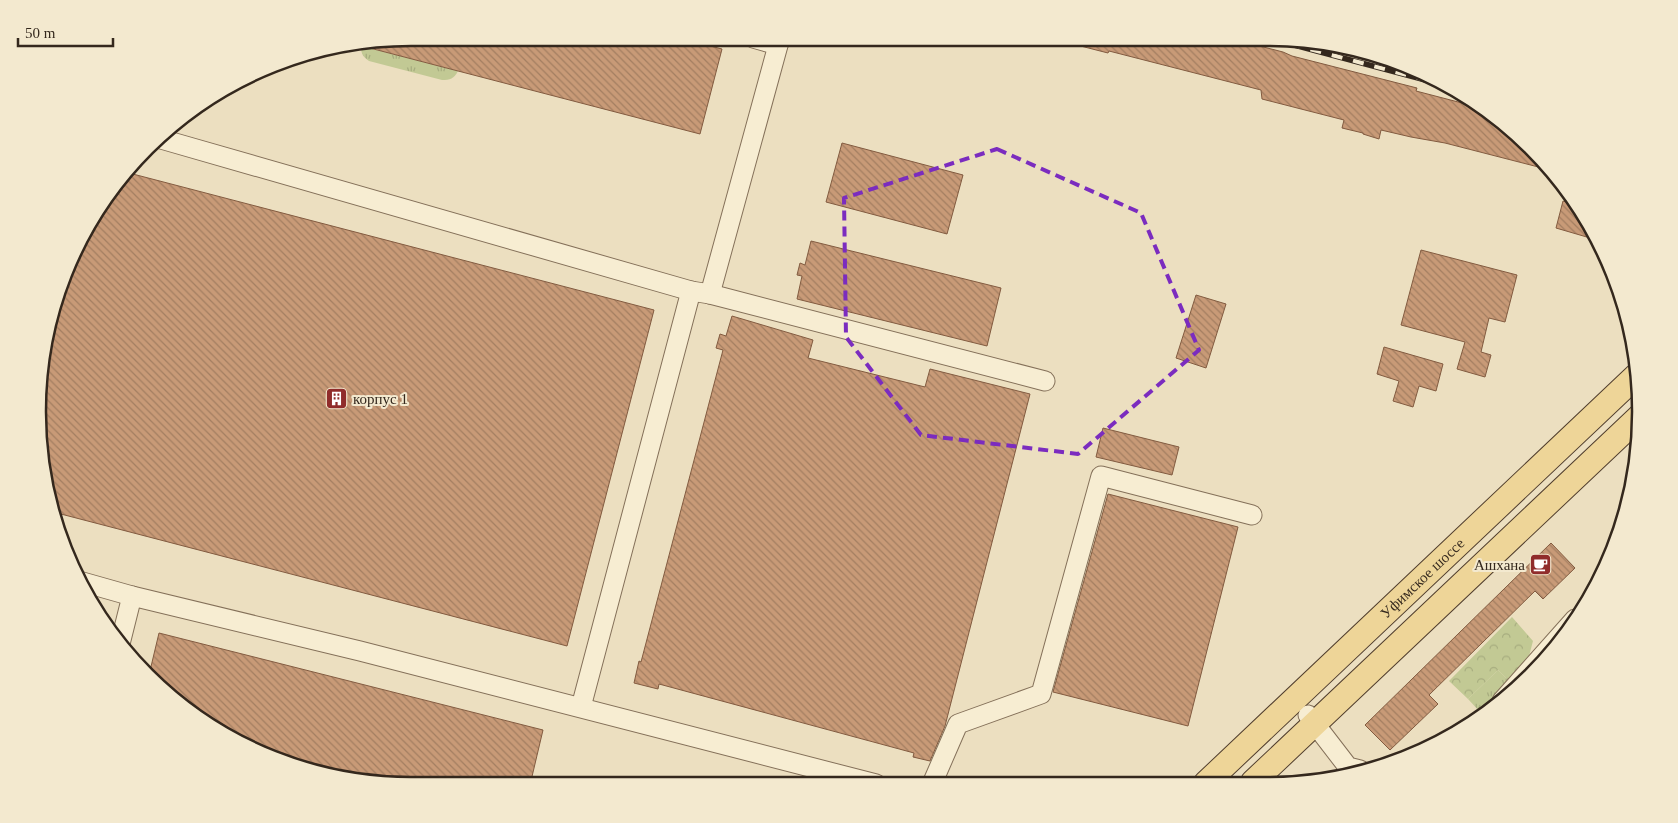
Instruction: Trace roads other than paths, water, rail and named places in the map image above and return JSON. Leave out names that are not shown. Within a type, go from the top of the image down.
[{"type":"main road","name":"Уфимское шоссе","points":[[1212,777],[1630,381]]},
{"type":"main road","name":"Уфимское шоссе","points":[[1260,777],[1312,719],[1631,424]]},
{"type":"lane","points":[[710,294],[778,46]]},
{"type":"lane","points":[[166,141],[691,291],[710,294],[1045,381]]},
{"type":"lane","points":[[581,707],[691,291]]},
{"type":"lane","points":[[935,777],[958,724],[1041,694],[1102,476],[1252,515]]},
{"type":"lane","points":[[90,584],[581,707],[849,777]]},
{"type":"lane","points":[[122,634],[132,596]]},
{"type":"lane","points":[[1312,719],[1349,767]]},
{"type":"railway","points":[[1307,48],[1410,76]]},
{"type":"place","name":"корпус 1","points":[[337,399]]},
{"type":"place","name":"Ашхана","points":[[1541,565]]}]
